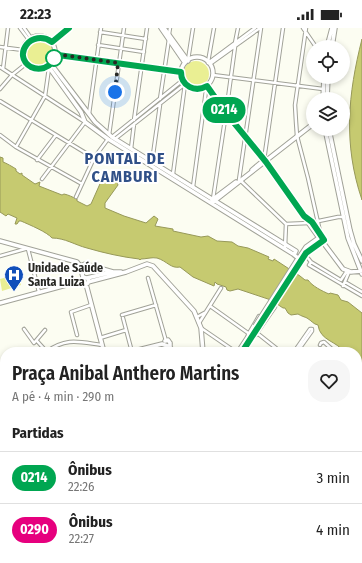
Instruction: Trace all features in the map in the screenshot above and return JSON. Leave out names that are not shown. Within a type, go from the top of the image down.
[{"type":"street","points":[[8,28],[6,48],[1,68],[90,126],[152,162],[157,167]]},
{"type":"street","points":[[20,28],[30,39]]},
{"type":"street","points":[[24,28],[30,39]]},
{"type":"street","points":[[52,42],[69,28]]},
{"type":"street","points":[[42,179],[90,116],[101,28]]},
{"type":"street","points":[[111,138],[118,63],[124,28]]},
{"type":"street","points":[[131,149],[147,28]]},
{"type":"street","points":[[161,28],[169,36]]},
{"type":"street","points":[[164,28],[187,61]]},
{"type":"street","points":[[160,100],[170,28]]},
{"type":"street","points":[[171,175],[184,82],[181,72],[187,61],[193,28]]},
{"type":"street","points":[[193,187],[206,88],[213,76],[209,63],[214,28]]},
{"type":"street","points":[[236,43],[238,28]]},
{"type":"street","points":[[209,63],[255,28]]},
{"type":"street","points":[[209,63],[235,47],[260,28]]},
{"type":"street","points":[[260,28],[240,181],[286,224],[310,223],[343,217]]},
{"type":"street","points":[[264,162],[283,28]]},
{"type":"street","points":[[329,40],[332,28]]},
{"type":"street","points":[[330,40],[335,28]]},
{"type":"street","points":[[305,29],[312,40]]},
{"type":"street","points":[[305,29],[295,105],[297,136],[322,239]]},
{"type":"street","points":[[100,32],[146,39]]},
{"type":"street","points":[[16,147],[45,96],[49,66],[55,54],[55,48],[52,42],[42,37],[30,39],[23,50],[24,58],[27,63],[38,68],[49,66]]},
{"type":"street","points":[[98,45],[144,52]]},
{"type":"street","points":[[0,47],[23,50]]},
{"type":"street","points":[[213,201],[235,47]]},
{"type":"street","points":[[55,54],[181,72]]},
{"type":"street","points":[[187,61],[198,58],[209,63]]},
{"type":"street","points":[[0,89],[12,75],[27,63]]},
{"type":"street","points":[[49,66],[95,122],[111,138],[157,167],[193,187],[213,201]]},
{"type":"street","points":[[49,66],[82,112],[85,122]]},
{"type":"street","points":[[213,76],[324,89]]},
{"type":"street","points":[[134,122],[184,82]]},
{"type":"street","points":[[184,82],[188,86],[196,89],[206,88]]},
{"type":"street","points":[[76,197],[94,158],[111,138],[160,104],[184,82]]},
{"type":"street","points":[[324,84],[324,92]]},
{"type":"street","points":[[206,88],[272,171],[343,269],[362,272]]},
{"type":"street","points":[[0,101],[94,158]]},
{"type":"street","points":[[152,162],[160,104]]},
{"type":"street","points":[[90,126],[95,122]]},
{"type":"street","points":[[213,201],[306,129]]},
{"type":"street","points":[[37,160],[56,135]]},
{"type":"street","points":[[0,136],[37,160],[82,184]]},
{"type":"street","points":[[326,136],[348,238],[356,254],[362,261]]},
{"type":"street","points":[[330,136],[356,254],[355,267],[341,280],[340,284]]},
{"type":"street","points":[[215,195],[240,181],[244,176],[264,162],[269,156],[277,152]]},
{"type":"street","points":[[265,154],[266,156],[269,156]]},
{"type":"street","points":[[240,172],[244,176]]},
{"type":"street","points":[[171,175],[285,247],[296,251],[293,254],[298,260]]},
{"type":"street","points":[[285,247],[286,224]]},
{"type":"street","points":[[298,260],[322,239]]},
{"type":"street","points":[[244,347],[306,247],[322,239]]},
{"type":"street","points":[[0,241],[77,262],[80,266],[102,345],[71,341],[61,343],[55,347]]},
{"type":"street","points":[[0,256],[27,249]]},
{"type":"street","points":[[27,249],[39,292]]},
{"type":"street","points":[[308,250],[307,257],[310,262],[310,267],[362,296]]},
{"type":"street","points":[[356,261],[362,272]]},
{"type":"street","points":[[310,262],[341,280]]},
{"type":"street","points":[[80,266],[85,264],[113,272],[126,272]]},
{"type":"street","points":[[0,303],[39,292],[126,272],[147,264],[153,266],[194,311],[201,326],[203,347]]},
{"type":"street","points":[[343,286],[349,271]]},
{"type":"street","points":[[85,281],[113,272]]},
{"type":"street","points":[[148,278],[167,343],[170,347]]},
{"type":"street","points":[[345,282],[362,292]]},
{"type":"street","points":[[197,317],[206,311],[221,288]]},
{"type":"street","points":[[242,347],[257,333],[275,307],[269,302],[248,333],[248,340]]},
{"type":"street","points":[[77,335],[71,312],[91,305]]},
{"type":"street","points":[[122,315],[156,305]]},
{"type":"street","points":[[210,306],[248,333]]},
{"type":"street","points":[[201,326],[206,311]]},
{"type":"street","points":[[123,318],[130,347]]},
{"type":"street","points":[[201,326],[230,347]]},
{"type":"street","points":[[24,329],[34,343],[37,341],[42,347]]},
{"type":"street","points":[[297,347],[310,329],[312,329],[301,347]]},
{"type":"street","points":[[37,341],[45,330]]},
{"type":"street","points":[[100,338],[126,330]]},
{"type":"street","points":[[257,333],[275,347]]},
{"type":"street","points":[[86,339],[88,343]]},
{"type":"street","points":[[320,345],[324,342],[330,347]]},
{"type":"street","points":[[151,347],[167,343]]},
{"type":"shaded area","points":[[39,38],[49,42],[53,52],[49,62],[39,66],[29,62],[25,52],[29,42]]},
{"type":"shaded area","points":[[362,39],[362,200],[352,159],[350,139],[351,99],[357,59]]},
{"type":"shaded area","points":[[196,61],[205,65],[209,74],[205,83],[196,87],[187,83],[183,74],[187,65]]},
{"type":"shaded area","points":[[0,157],[3,158],[3,162],[16,169],[16,171],[20,174],[22,173],[22,175],[35,184],[40,182],[39,186],[62,195],[69,195],[87,206],[91,204],[103,177],[108,176],[111,181],[117,182],[118,185],[105,203],[105,208],[146,223],[154,216],[158,219],[155,226],[173,229],[173,231],[201,237],[208,236],[217,241],[232,242],[238,246],[248,248],[269,257],[268,259],[273,261],[274,259],[305,280],[308,280],[320,290],[329,294],[338,295],[341,300],[348,302],[362,313],[362,347],[340,347],[325,338],[319,330],[318,325],[298,314],[291,315],[285,308],[271,300],[238,289],[230,291],[227,290],[226,287],[215,282],[214,286],[193,277],[180,267],[171,266],[157,258],[140,260],[106,253],[61,239],[52,238],[42,231],[21,221],[15,224],[17,218],[8,214],[6,216],[0,212]]},
{"type":"shaded area","points":[[18,274],[21,285],[2,291],[0,279]]},
{"type":"bus line","name":"0214","points":[[69,28],[52,42],[40,36],[29,40],[23,50],[23,55],[27,63],[33,67],[43,68],[52,63],[55,54],[181,72],[185,84],[188,86],[198,89],[207,86],[257,153],[266,162],[304,216],[312,222],[324,240],[308,250],[245,347]]},
{"type":"place","name":"Unidade Saúde Santa Luiza","points":[[14,292]]},
{"type":"district","name":"PONTAL DE CAMBURI","points":[[125,167]]},
{"type":"route","points":[[54,58],[55,54],[118,63],[115,92]]}]
